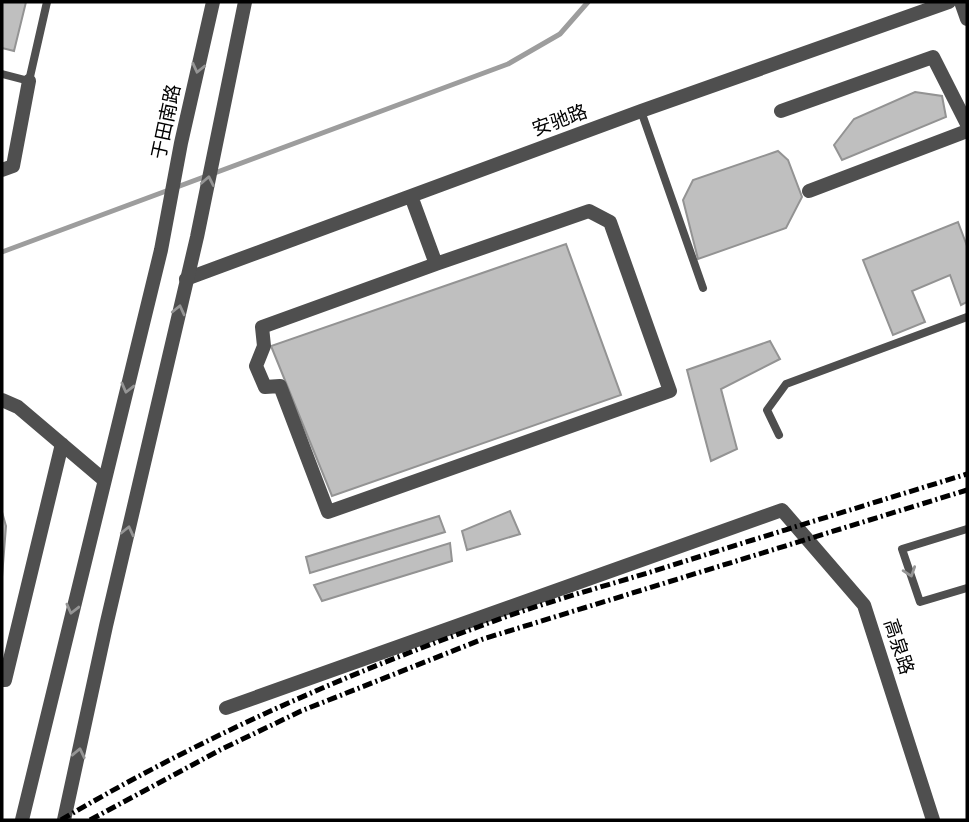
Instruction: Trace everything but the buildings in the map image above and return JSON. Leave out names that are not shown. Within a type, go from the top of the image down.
[{"type":"street","name":"于田南路","points":[[22,820],[161,250],[181,143],[213,2]]},
{"type":"street","points":[[64,820],[197,237],[245,2]]},
{"type":"street","name":"安驰路","points":[[186,279],[641,111],[949,2]]},
{"type":"street","points":[[961,2],[967,19]]},
{"type":"street","points":[[781,111],[933,57],[967,124]]},
{"type":"street","points":[[2,170],[13,166],[29,81]]},
{"type":"street","points":[[809,191],[967,131]]},
{"type":"street","points":[[411,196],[436,264]]},
{"type":"street","points":[[589,211],[610,222],[670,391],[328,512],[281,386],[265,387],[256,366],[264,346],[262,327],[436,264],[589,211]]},
{"type":"street","points":[[2,400],[18,407],[104,480]]},
{"type":"street","points":[[2,681],[5,680],[62,444]]},
{"type":"street","name":"高泉路","points":[[226,708],[782,510],[864,605],[933,820]]},
{"type":"lane","points":[[2,74],[29,81],[47,2]]},
{"type":"lane","points":[[641,111],[704,288]]},
{"type":"lane","points":[[779,435],[767,410],[786,384],[967,317]]},
{"type":"lane","points":[[967,529],[902,549],[920,602],[967,588]]},
{"type":"waterway","points":[[2,252],[508,64],[560,34],[588,2]]},
{"type":"railway","points":[[61,820],[213,738],[317,690],[424,647],[543,604],[967,474]]},
{"type":"railway","points":[[90,820],[220,750],[301,711],[483,639],[967,490]]}]
